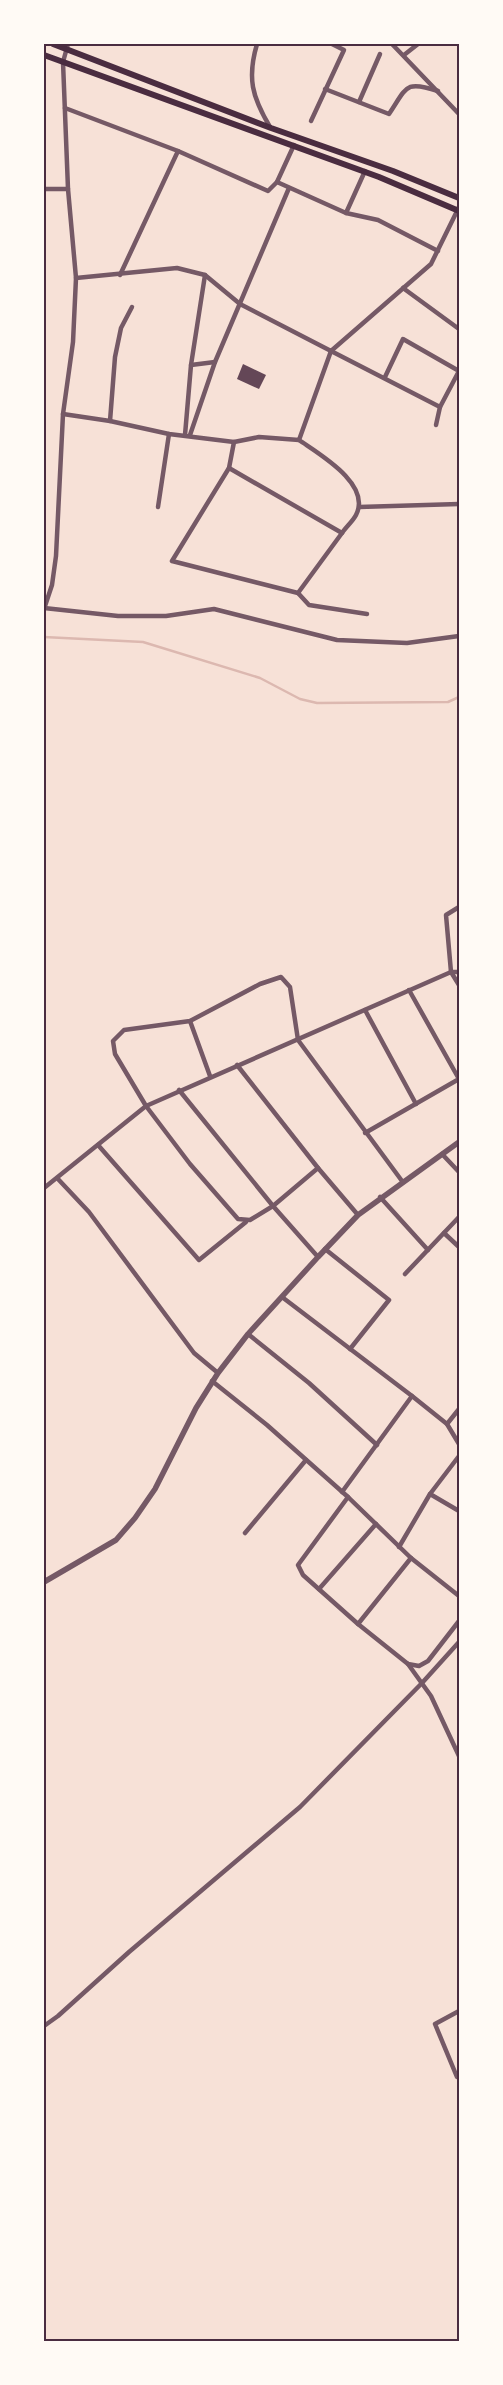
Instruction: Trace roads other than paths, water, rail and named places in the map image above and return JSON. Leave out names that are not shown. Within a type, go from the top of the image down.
[{"type":"main road","points":[[53,44],[67,46],[271,128],[393,171],[459,198]]},
{"type":"main road","points":[[44,55],[365,171],[459,210]]},
{"type":"street","points":[[257,44],[252,65],[252,84],[260,110],[271,128]]},
{"type":"street","points":[[311,122],[344,50],[332,44]]},
{"type":"street","points":[[392,44],[459,114]]},
{"type":"street","points":[[404,55],[418,44]]},
{"type":"street","points":[[67,46],[63,62],[68,189],[76,278],[73,342],[63,414],[56,556],[52,585],[44,608],[118,616],[166,616],[214,609],[337,640],[407,643],[459,636]]},
{"type":"street","points":[[359,102],[380,54]]},
{"type":"street","points":[[325,89],[388,114],[407,88],[418,84],[438,91]]},
{"type":"street","points":[[65,108],[178,151],[268,192],[277,182],[294,145]]},
{"type":"street","points":[[120,275],[178,151]]},
{"type":"street","points":[[346,213],[365,171]]},
{"type":"street","points":[[277,182],[346,213],[378,220],[438,251]]},
{"type":"street","points":[[187,435],[215,362],[290,188]]},
{"type":"street","points":[[44,189],[68,189]]},
{"type":"street","points":[[298,440],[331,351],[431,264],[459,210]]},
{"type":"street","points":[[76,278],[177,268],[205,275],[240,304],[440,407]]},
{"type":"street","points":[[187,435],[191,365],[205,275]]},
{"type":"street","points":[[403,288],[459,329]]},
{"type":"street","points":[[110,421],[116,357],[121,328],[132,307]]},
{"type":"street","points":[[385,377],[402,340],[459,371],[440,407],[436,425]]},
{"type":"street","points":[[191,365],[215,362]]},
{"type":"street","points":[[63,414],[110,421],[169,434],[234,442],[259,437],[298,440],[349,479],[356,490],[358,507],[356,515],[298,593]]},
{"type":"street","points":[[158,507],[169,434]]},
{"type":"street","points":[[234,442],[229,468],[172,561],[298,593],[308,606],[367,614]]},
{"type":"street","points":[[229,468],[342,533]]},
{"type":"street","points":[[358,507],[459,504]]},
{"type":"street","points":[[459,907],[446,915],[450,972],[459,985]]},
{"type":"street","points":[[44,1188],[58,1179],[146,1106],[210,1076],[298,1040],[450,972],[459,972]]},
{"type":"street","points":[[246,1222],[234,1216],[146,1106],[115,1054],[113,1041],[124,1030],[190,1021],[260,984],[281,977],[290,987],[298,1040],[365,1134],[402,1181]]},
{"type":"street","points":[[365,1134],[459,1079],[409,990]]},
{"type":"street","points":[[365,1010],[416,1104]]},
{"type":"street","points":[[190,1021],[210,1076]]},
{"type":"street","points":[[237,1065],[318,1168],[358,1215]]},
{"type":"street","points":[[179,1090],[272,1206],[318,1257]]},
{"type":"street","points":[[44,1582],[116,1540],[136,1518],[155,1489],[212,1381],[248,1334],[325,1249],[358,1215],[402,1181],[459,1142]]},
{"type":"street","points":[[98,1145],[199,1260],[246,1222],[272,1206],[318,1168]]},
{"type":"street","points":[[442,1154],[459,1172]]},
{"type":"street","points":[[58,1179],[89,1212],[194,1353],[218,1373]]},
{"type":"street","points":[[380,1198],[428,1250]]},
{"type":"street","points":[[405,1274],[459,1217]]},
{"type":"street","points":[[444,1233],[459,1247]]},
{"type":"street","points":[[325,1249],[389,1300],[350,1349]]},
{"type":"street","points":[[282,1297],[447,1424],[459,1444]]},
{"type":"street","points":[[248,1334],[309,1383],[377,1445]]},
{"type":"street","points":[[212,1381],[342,1492],[410,1558],[459,1596]]},
{"type":"street","points":[[342,1492],[412,1396]]},
{"type":"street","points":[[447,1424],[459,1409]]},
{"type":"street","points":[[399,1547],[430,1494],[459,1456]]},
{"type":"street","points":[[244,1532],[306,1460]]},
{"type":"street","points":[[430,1494],[459,1511]]},
{"type":"street","points":[[348,1498],[298,1565],[303,1575],[358,1624],[408,1664],[431,1696],[459,1756]]},
{"type":"street","points":[[319,1589],[376,1524]]},
{"type":"street","points":[[358,1624],[410,1558]]},
{"type":"street","points":[[408,1664],[419,1666],[428,1661],[459,1621]]},
{"type":"street","points":[[44,2026],[58,2016],[129,1952],[293,1812],[422,1684],[459,1642]]},
{"type":"street","points":[[459,2011],[435,2024],[459,2078]]},
{"type":"waterway","points":[[44,637],[143,642],[260,678],[300,699],[317,703],[448,702],[459,697]]}]
